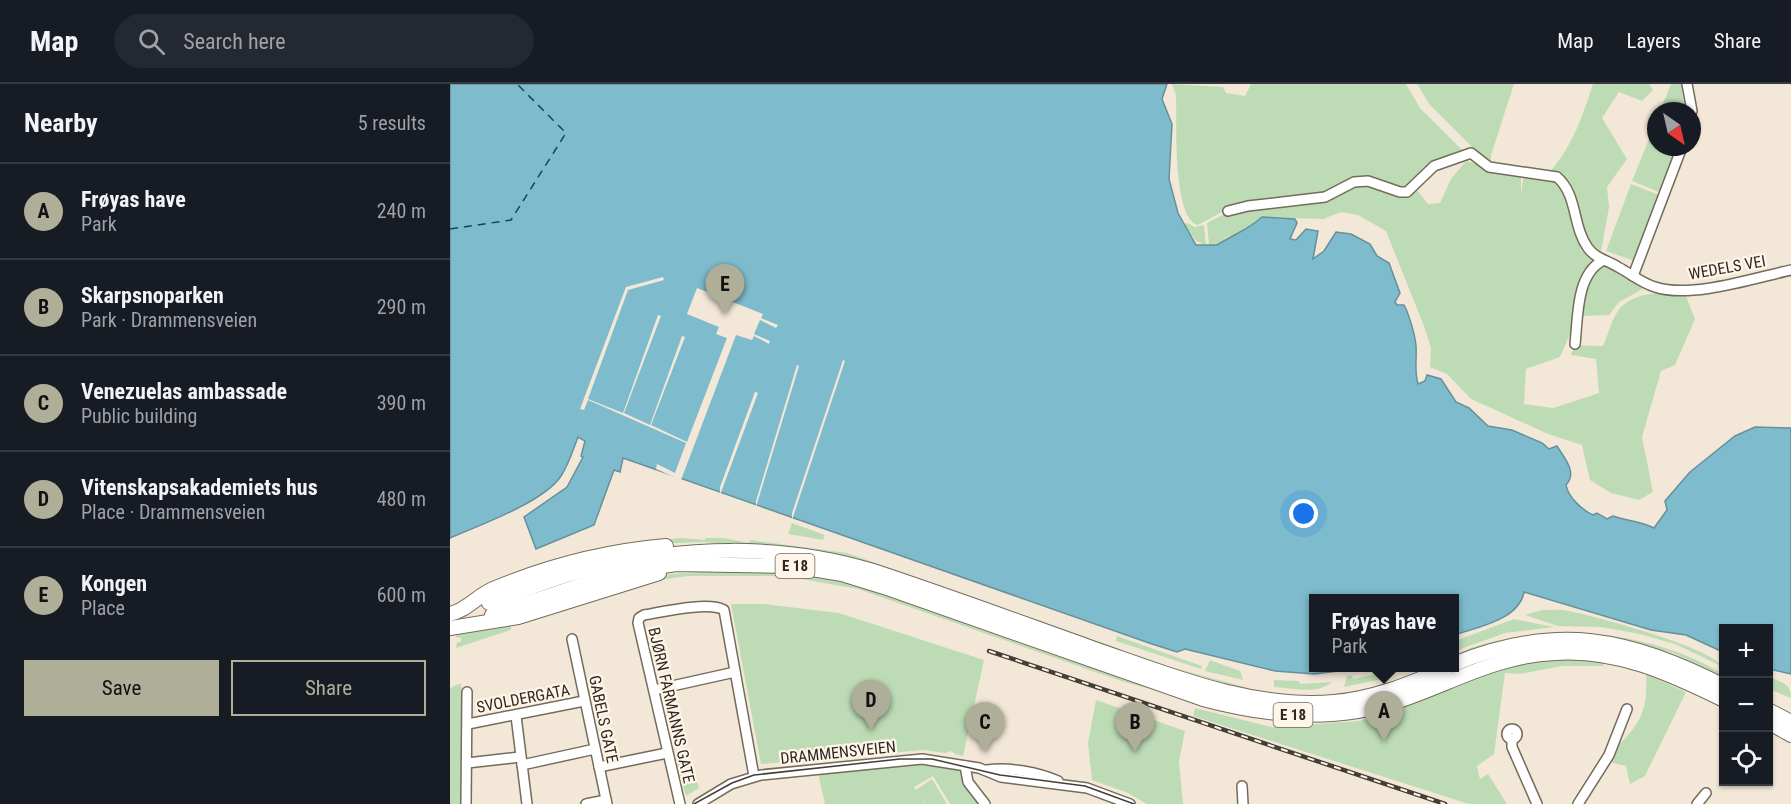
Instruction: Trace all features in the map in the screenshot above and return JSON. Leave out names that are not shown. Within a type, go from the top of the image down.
[{"type":"highway","points":[[450,614],[462,610],[495,588],[601,555],[645,548],[705,544],[733,552]]},
{"type":"highway","name":"E 18","points":[[1437,672],[1384,693],[1336,702],[1309,703],[1247,697],[1138,664],[857,566],[795,554],[733,552],[677,554],[632,560],[587,569],[490,609],[617,573],[676,564],[794,566],[842,574],[1203,699],[1244,709],[1308,716],[1361,711],[1404,699],[1491,664],[1556,652],[1603,655],[1638,662],[1719,698]]},
{"type":"highway","points":[[450,628],[518,617],[667,571],[704,565]]},
{"type":"highway","points":[[1459,663],[1511,646],[1540,641],[1576,640],[1621,646],[1656,655],[1719,684]]},
{"type":"highway","points":[[1773,709],[1791,711]]},
{"type":"highway","points":[[1773,715],[1784,728]]},
{"type":"street","points":[[1687,84],[1690,102]]},
{"type":"street","name":"WEDELS VEI","points":[[1228,211],[1248,206],[1325,197],[1354,182],[1368,182],[1407,192],[1434,166],[1471,153],[1489,166],[1550,175],[1563,182],[1570,194],[1582,238],[1588,249],[1602,261],[1617,266],[1654,287],[1681,290],[1791,270]]},
{"type":"street","points":[[1633,276],[1679,156]]},
{"type":"street","points":[[1575,344],[1582,290],[1589,272],[1602,261]]},
{"type":"street","name":"BJØRN FARMANNS GATE","points":[[680,804],[638,623],[639,618],[644,615],[717,608],[725,613],[735,672]]},
{"type":"street","name":"GABELS GATE","points":[[572,639],[606,802]]},
{"type":"street","points":[[654,690],[735,672],[754,776]]},
{"type":"street","points":[[466,804],[467,692]]},
{"type":"street","name":"SVOLDERGATA","points":[[468,724],[584,701]]},
{"type":"street","points":[[1578,804],[1609,755],[1627,709]]},
{"type":"street","points":[[516,716],[526,804]]},
{"type":"street","points":[[1512,739],[1512,747],[1537,804]]},
{"type":"street","points":[[467,763],[521,761],[595,749]]},
{"type":"street","points":[[599,767],[667,753]]},
{"type":"street","name":"DRAMMENSVEIEN","points":[[701,803],[731,784],[754,776],[922,759],[987,770],[1000,769],[1042,775],[1065,785],[1102,792],[1130,804]]},
{"type":"street","points":[[965,766],[968,782],[985,804]]},
{"type":"street","points":[[1242,786],[1243,804]]},
{"type":"street","points":[[1697,804],[1706,792]]},
{"type":"street","points":[[586,804],[606,802]]},
{"type":"green space","points":[[1172,84],[1223,87],[1226,93],[1245,96],[1251,84],[1406,84],[1420,108],[1465,153],[1423,168],[1413,185],[1428,204],[1440,203],[1451,179],[1466,161],[1521,175],[1521,194],[1524,173],[1546,176],[1555,166],[1580,121],[1593,84],[1649,84],[1653,90],[1642,101],[1619,92],[1602,118],[1627,159],[1607,187],[1609,207],[1601,252],[1597,255],[1579,249],[1596,259],[1587,269],[1576,320],[1560,357],[1526,369],[1524,404],[1553,408],[1599,393],[1596,359],[1571,355],[1574,345],[1603,346],[1618,311],[1635,298],[1651,294],[1685,294],[1695,319],[1675,365],[1661,371],[1642,437],[1653,492],[1639,500],[1611,493],[1590,480],[1582,445],[1548,434],[1471,399],[1447,374],[1430,367],[1431,348],[1424,326],[1386,231],[1358,215],[1341,212],[1323,219],[1262,217],[1239,234],[1227,237],[1217,245],[1209,245],[1207,223],[1228,212],[1227,209],[1198,225],[1190,219],[1180,187],[1176,95]]},
{"type":"green space","points":[[1417,84],[1514,84],[1491,155],[1491,164],[1472,151],[1471,146],[1430,105]]},
{"type":"green space","points":[[1671,84],[1681,84],[1684,102],[1664,102]]},
{"type":"green space","points":[[1647,144],[1647,156],[1673,156],[1659,192],[1632,181]]},
{"type":"green space","points":[[1631,184],[1659,195],[1635,261],[1606,251]]},
{"type":"green space","points":[[1187,223],[1195,227],[1204,225],[1206,245],[1196,241],[1184,225]]},
{"type":"green space","points":[[1604,264],[1643,289],[1619,302],[1609,315],[1583,316],[1590,281]]},
{"type":"green space","points":[[792,523],[825,535],[823,540],[788,534]]},
{"type":"green space","points":[[682,538],[705,540],[706,538],[724,538],[748,543],[751,540],[847,553],[1171,667],[1263,692],[1263,694],[745,546],[705,542],[650,544],[656,540]]},
{"type":"green space","points":[[714,571],[797,573],[836,579],[1182,697],[1124,682],[858,589],[784,576],[688,576],[660,580],[521,622],[671,574]]},
{"type":"green space","points":[[731,604],[764,604],[839,613],[984,660],[963,756],[952,751],[945,753],[924,750],[761,764]]},
{"type":"green space","points":[[1542,610],[1559,610],[1603,619],[1676,642],[1714,659],[1719,665],[1675,644],[1640,634],[1601,627],[1558,626],[1525,615]]},
{"type":"green space","points":[[1514,619],[1554,627],[1505,633],[1459,650],[1459,640]]},
{"type":"green space","points":[[511,624],[511,630],[456,648],[461,638],[456,637],[456,631]]},
{"type":"green space","points":[[1566,632],[1607,635],[1667,648],[1705,664],[1719,672],[1719,675],[1673,653],[1610,637],[1585,635],[1459,657],[1463,652],[1490,642]]},
{"type":"green space","points":[[1117,636],[1202,666],[1201,669],[1116,641]]},
{"type":"green space","points":[[1565,658],[1604,661],[1603,666],[1562,666],[1520,674],[1505,673],[1494,754],[1477,766],[1480,779],[1488,774],[1507,804],[1469,804],[1193,716],[1195,708],[1271,727],[1360,721],[1477,675],[1524,662]]},
{"type":"green space","points":[[1210,660],[1240,671],[1243,680],[1205,671]]},
{"type":"green space","points":[[1390,672],[1388,678],[1344,687],[1347,676],[1352,675],[1353,679]]},
{"type":"green space","points":[[1646,674],[1686,692],[1645,776],[1630,784],[1626,766],[1605,761],[1638,722],[1645,703]]},
{"type":"green space","points":[[1773,678],[1788,686],[1791,698],[1773,691]]},
{"type":"green space","points":[[1274,680],[1299,681],[1300,684],[1332,682],[1312,690],[1304,690],[1274,687]]},
{"type":"green space","points":[[461,683],[462,804],[450,804],[450,688]]},
{"type":"green space","points":[[1096,700],[1185,731],[1179,761],[1183,804],[1147,804],[1128,793],[1092,780],[1088,743]]},
{"type":"green space","points":[[686,750],[699,788],[686,796],[675,756]]},
{"type":"green space","points":[[932,762],[957,766],[983,804],[950,804],[933,776],[914,787],[916,790],[932,779],[947,804],[925,804],[922,799],[924,804],[825,804],[818,773]]},
{"type":"water","points":[[450,84],[1167,84],[1162,99],[1172,124],[1169,179],[1178,213],[1196,245],[1217,245],[1262,217],[1295,219],[1297,223],[1290,239],[1296,240],[1306,229],[1318,231],[1313,259],[1324,251],[1336,232],[1351,234],[1370,244],[1377,256],[1389,263],[1400,293],[1395,302],[1397,305],[1404,305],[1410,319],[1416,346],[1418,384],[1425,381],[1427,375],[1441,379],[1456,402],[1469,408],[1488,426],[1512,430],[1542,443],[1549,449],[1557,446],[1570,470],[1567,490],[1576,503],[1589,513],[1593,515],[1597,513],[1607,519],[1613,516],[1654,528],[1667,510],[1665,501],[1690,472],[1735,436],[1755,427],[1791,428],[1791,674],[1773,670],[1773,624],[1719,624],[1719,650],[1686,635],[1651,630],[1524,592],[1521,602],[1506,616],[1459,634],[1459,594],[1309,594],[1309,672],[1330,672],[1314,674],[1275,671],[1185,649],[1177,652],[1152,644],[623,458],[620,472],[614,470],[594,525],[536,549],[524,517],[567,487],[583,457],[581,456],[585,441],[578,437],[566,467],[553,486],[510,512],[450,538]]},
{"type":"pier","points":[[663,277],[664,280],[628,290],[588,399],[623,413],[658,315],[661,316],[624,413],[650,425],[682,336],[685,337],[651,425],[687,442],[727,338],[716,334],[719,327],[687,314],[697,288],[763,314],[761,318],[778,325],[776,328],[760,320],[754,334],[770,341],[769,344],[754,336],[752,340],[736,335],[681,480],[656,469],[657,464],[675,473],[686,443],[588,400],[584,410],[580,409],[626,287]]},
{"type":"pier","points":[[843,360],[845,361],[792,520],[792,513]]},
{"type":"pier","points":[[797,365],[799,366],[756,507],[756,501]]},
{"type":"pier","points":[[755,392],[758,393],[720,495],[720,487]]},
{"type":"ferry route","points":[[450,229],[511,220],[566,133],[517,84]]},
{"type":"tram line","points":[[694,804],[732,783],[754,775],[900,759],[932,759],[1000,775],[1085,786],[1134,804]]},
{"type":"railway","points":[[989,651],[1445,804]]},
{"type":"place","name":"Kongen","points":[[725,314]]},
{"type":"place","name":"Vitenskapsakademiets hus","points":[[871,730]]},
{"type":"place","name":"Frøyas have","points":[[1384,741]]},
{"type":"place","name":"Venezuelas ambassade","points":[[985,752]]},
{"type":"place","name":"Skarpsnoparken","points":[[1135,752]]}]
